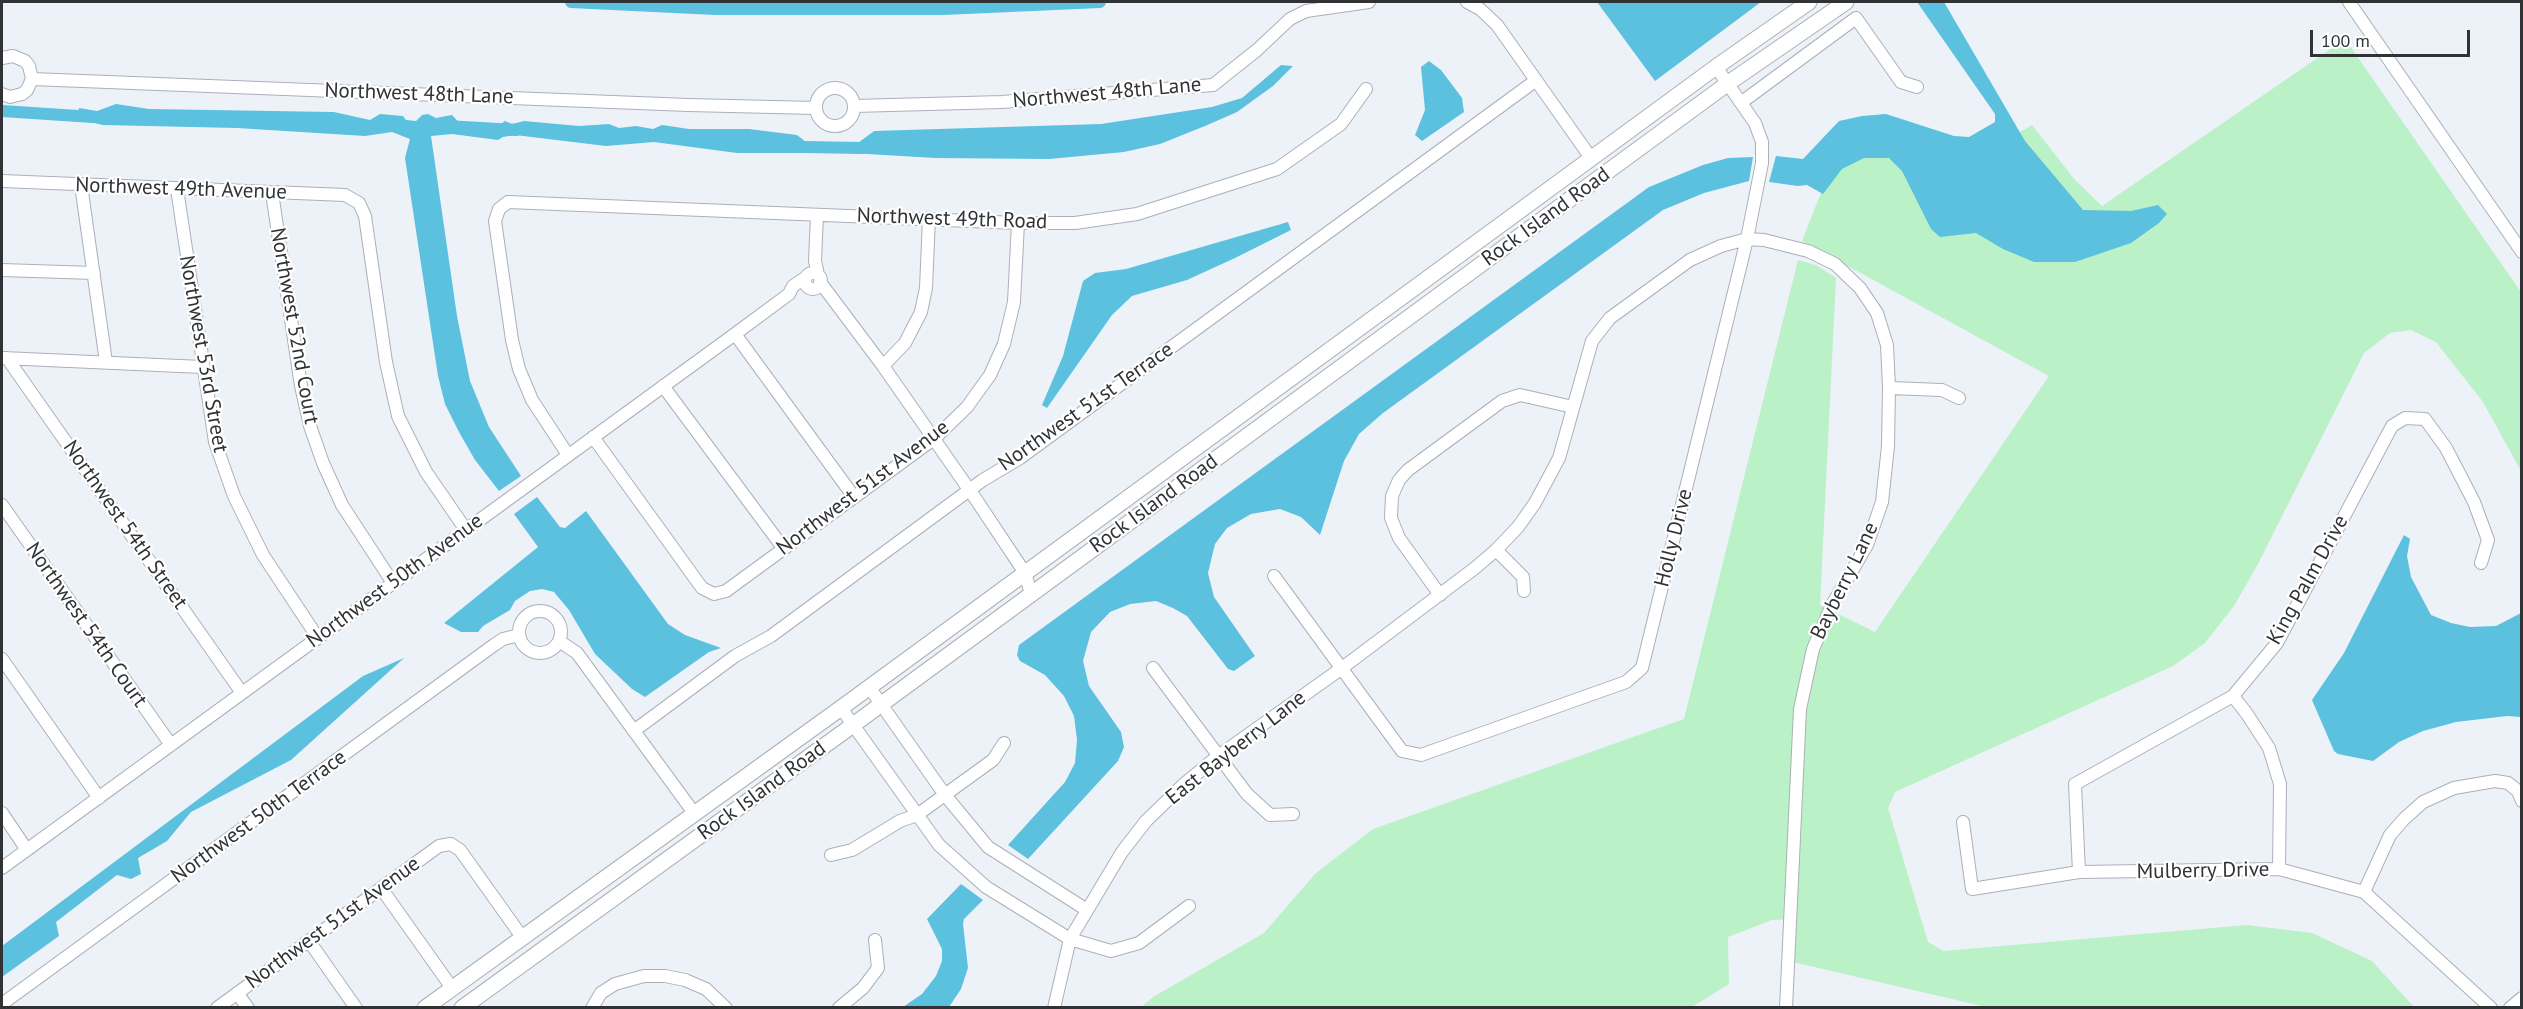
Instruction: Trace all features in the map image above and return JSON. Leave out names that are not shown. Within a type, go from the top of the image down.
[{"type":"main road","name":"Rock Island Road","points":[[425,1008],[869,687],[1716,67],[1809,2]]},
{"type":"main road","name":"Rock Island Road","points":[[462,1008],[882,704],[1727,84],[1846,2]]},
{"type":"street","name":"Northwest 48th Lane","points":[[854,106],[1002,102],[1213,85],[1257,50],[1290,19],[1305,11],[1369,2]]},
{"type":"street","points":[[1467,2],[1492,20],[1591,158]]},
{"type":"street","points":[[2349,2],[2522,252]]},
{"type":"street","points":[[1742,102],[1856,18],[1901,82],[1917,87]]},
{"type":"street","points":[[2,58],[13,56],[25,60],[32,72],[30,85],[22,94],[10,97],[2,94]]},
{"type":"street","name":"Holly Drive","points":[[1274,576],[1402,751],[1421,755],[1626,682],[1642,668],[1747,240],[1762,163],[1762,142],[1755,123],[1716,67]]},
{"type":"street","name":"Northwest 48th Lane","points":[[32,78],[688,105],[811,107]]},
{"type":"street","name":"Northwest 51st Terrace","points":[[635,730],[735,656],[771,636],[970,491],[1020,458],[1536,81]]},
{"type":"street","points":[[834,88],[845,91],[853,100],[854,106],[853,112],[845,123],[832,126],[821,120],[811,107],[819,96],[828,89],[834,88]]},
{"type":"street","name":"Northwest 49th Road","points":[[568,455],[532,400],[519,369],[512,340],[495,221],[499,208],[508,202],[1018,223],[1075,223],[1137,214],[1277,169],[1341,124],[1366,89]]},
{"type":"street","name":"Northwest 49th Avenue","points":[[2,181],[345,195],[359,203],[365,216],[386,362],[398,416],[426,472],[466,530]]},
{"type":"street","points":[[81,185],[106,362]]},
{"type":"street","name":"Northwest 53rd Street","points":[[177,189],[215,442],[234,496],[262,555],[318,638]]},
{"type":"street","name":"Northwest 52nd Court","points":[[272,193],[301,386],[310,426],[342,506],[393,583]]},
{"type":"street","points":[[818,215],[813,281],[832,298],[935,438],[1024,573],[1031,594]]},
{"type":"street","points":[[883,366],[905,343],[921,312],[926,288],[929,218]]},
{"type":"street","name":"Northwest 51st Avenue","points":[[593,438],[702,588],[714,594],[726,591],[935,438],[968,407],[990,375],[1004,344],[1014,302],[1018,223]]},
{"type":"street","name":"Bayberry Lane","points":[[1747,240],[1764,240],[1808,251],[1835,264],[1860,288],[1877,313],[1887,345],[1888,446],[1882,502],[1867,544],[1832,605],[1813,649],[1800,709],[1786,1008]]},
{"type":"street","name":"East Bayberry Lane","points":[[1054,1008],[1070,939],[1122,852],[1146,820],[1182,785],[1217,757],[1342,668],[1496,550],[1518,527],[1535,503],[1559,458],[1592,341],[1610,318],[1689,260],[1721,246],[1747,240]]},
{"type":"street","points":[[2,270],[94,273]]},
{"type":"street","name":"Northwest 50th Avenue","points":[[2,868],[789,294],[797,293],[813,281]]},
{"type":"street","points":[[735,334],[854,497]]},
{"type":"street","points":[[4,358],[202,367]]},
{"type":"street","name":"Northwest 54th Street","points":[[4,358],[242,693]]},
{"type":"street","points":[[663,386],[784,549]]},
{"type":"street","points":[[1889,388],[1942,390],[1959,399]]},
{"type":"street","points":[[1440,595],[1399,538],[1391,518],[1392,496],[1399,480],[1408,470],[1502,401],[1520,394],[1573,407]]},
{"type":"street","name":"King Palm Drive","points":[[2079,872],[2075,784],[2233,696],[2277,643],[2392,426],[2405,418],[2425,419],[2446,448],[2474,502],[2488,540],[2481,563]]},
{"type":"street","name":"Northwest 54th Court","points":[[2,505],[171,745]]},
{"type":"street","points":[[1496,550],[1523,577],[1524,591]]},
{"type":"street","points":[[539,611],[546,612],[557,621],[560,627],[559,641],[546,653],[534,653],[524,646],[519,635],[522,621],[526,616],[539,611]]},
{"type":"street","name":"Northwest 50th Terrace","points":[[2,1004],[494,645],[503,639],[519,635]]},
{"type":"street","points":[[559,641],[577,653],[694,813]]},
{"type":"street","points":[[2,659],[99,798]]},
{"type":"street","points":[[1153,668],[1246,795],[1270,815],[1293,814]]},
{"type":"street","points":[[869,687],[945,795],[988,847],[1087,910]]},
{"type":"street","points":[[2233,696],[2269,748],[2280,784],[2279,869]]},
{"type":"street","points":[[840,708],[939,845],[986,887],[1070,939],[1111,951],[1139,943],[1190,906]]},
{"type":"street","points":[[831,855],[852,849],[900,821],[916,815],[993,760],[1004,743]]},
{"type":"street","points":[[2364,892],[2390,835],[2424,802],[2454,788],[2495,781],[2508,783],[2518,791],[2522,801]]},
{"type":"street","points":[[2,813],[27,850]]},
{"type":"street","name":"Mulberry Drive","points":[[1962,822],[1972,889],[2079,872],[2279,869],[2364,892],[2491,1008]]},
{"type":"street","name":"Northwest 51st Avenue","points":[[217,1008],[439,846],[451,844],[460,850],[522,937]]},
{"type":"street","points":[[381,888],[452,988]]},
{"type":"street","points":[[839,1008],[863,988],[878,968],[875,940]]},
{"type":"street","points":[[309,941],[356,1008]]},
{"type":"street","points":[[592,1008],[601,993],[615,984],[644,976],[665,976],[685,980],[706,989],[726,1008]]},
{"type":"street","points":[[237,993],[248,1008]]},
{"type":"street","points":[[2510,1008],[2522,998]]},
{"type":"green space","points":[[2345,39],[2521,292],[2521,471],[2483,402],[2436,342],[2411,330],[2390,333],[2364,353],[2257,566],[2234,606],[2205,643],[2173,666],[1895,792],[1888,808],[1928,942],[1943,951],[2247,925],[2312,933],[2372,961],[2414,1007],[1986,1007],[1793,962],[1794,919],[1772,920],[1728,937],[1729,984],[1692,1007],[1140,1008],[1153,997],[1264,933],[1316,873],[1373,829],[1684,719],[1798,260],[1816,265],[1836,278],[1820,605],[1875,632],[2049,376],[1802,241],[1839,147],[1995,147],[2032,125],[2075,180],[2102,206]]},
{"type":"water","points":[[1597,2],[1761,2],[1655,81]]},
{"type":"water","points":[[1917,2],[1944,2],[2025,141],[2083,210],[2131,211],[2158,205],[2167,214],[2159,223],[2131,243],[2075,262],[2034,262],[2003,249],[1976,233],[1940,237],[1931,229],[1902,171],[1889,158],[1864,158],[1842,169],[1823,194],[1807,185],[1769,182],[1776,156],[1803,159],[1839,121],[1886,114],[1954,136],[1969,137],[1995,122],[1995,114]]},
{"type":"water","points":[[1429,61],[1441,70],[1462,98],[1464,112],[1422,141],[1415,135],[1425,110],[1421,67]]},
{"type":"water","points":[[1281,65],[1293,66],[1273,86],[1237,112],[1205,126],[1160,144],[1124,152],[1049,159],[935,158],[851,153],[737,153],[654,142],[606,146],[515,135],[498,140],[452,134],[431,136],[457,316],[470,381],[489,427],[521,476],[499,491],[475,460],[445,404],[438,376],[405,158],[410,139],[392,132],[365,136],[237,128],[103,125],[77,119],[79,108],[97,111],[116,104],[149,109],[334,112],[370,120],[380,114],[403,116],[406,120],[416,121],[422,115],[428,114],[436,118],[452,115],[466,130],[498,134],[505,121],[512,124],[524,121],[579,126],[609,124],[619,128],[636,126],[653,129],[662,125],[689,129],[749,129],[797,135],[806,142],[819,142],[818,150],[848,151],[849,144],[858,143],[874,131],[1101,124],[1212,107],[1242,98]]},
{"type":"water","points":[[1753,157],[1749,181],[1704,193],[1663,210],[1383,413],[1359,434],[1344,461],[1320,535],[1301,517],[1280,509],[1251,514],[1227,528],[1215,544],[1208,573],[1214,597],[1255,656],[1234,671],[1228,669],[1187,616],[1173,608],[1156,601],[1130,604],[1110,612],[1091,632],[1083,661],[1089,686],[1121,732],[1124,747],[1118,761],[1028,859],[1008,845],[1065,782],[1075,763],[1077,740],[1074,716],[1064,696],[1045,675],[1020,661],[1017,655],[1019,645],[1649,187],[1703,165],[1728,158]]},
{"type":"water","points":[[1288,222],[1291,230],[1235,258],[1187,280],[1132,296],[1112,315],[1047,408],[1042,405],[1063,356],[1083,281],[1095,273],[1126,269]]},
{"type":"water","points":[[537,497],[560,527],[565,528],[586,511],[668,624],[685,635],[721,648],[709,652],[645,697],[632,689],[595,654],[569,610],[554,592],[542,589],[530,591],[515,601],[510,610],[483,626],[478,632],[461,632],[444,623],[538,547],[514,514]]},
{"type":"water","points":[[2404,535],[2410,539],[2407,556],[2411,577],[2431,615],[2470,627],[2496,626],[2521,613],[2521,717],[2507,716],[2456,722],[2423,731],[2399,742],[2373,761],[2338,754],[2334,751],[2312,700],[2344,653]]},
{"type":"water","points":[[404,658],[291,760],[191,812],[167,841],[138,858],[141,874],[131,879],[117,875],[56,922],[59,936],[2,977],[2,946],[363,676]]},
{"type":"water","points":[[961,884],[983,900],[964,919],[968,968],[961,989],[949,1007],[903,1007],[922,994],[936,976],[942,961],[942,949],[927,919]]},
{"type":"waterway","points":[[571,2],[715,9],[943,9],[1100,2]]},
{"type":"waterway","points":[[2,111],[93,117]]},
{"type":"waterway","points":[[446,126],[516,130]]},
{"type":"waterway","points":[[803,147],[863,148]]}]
